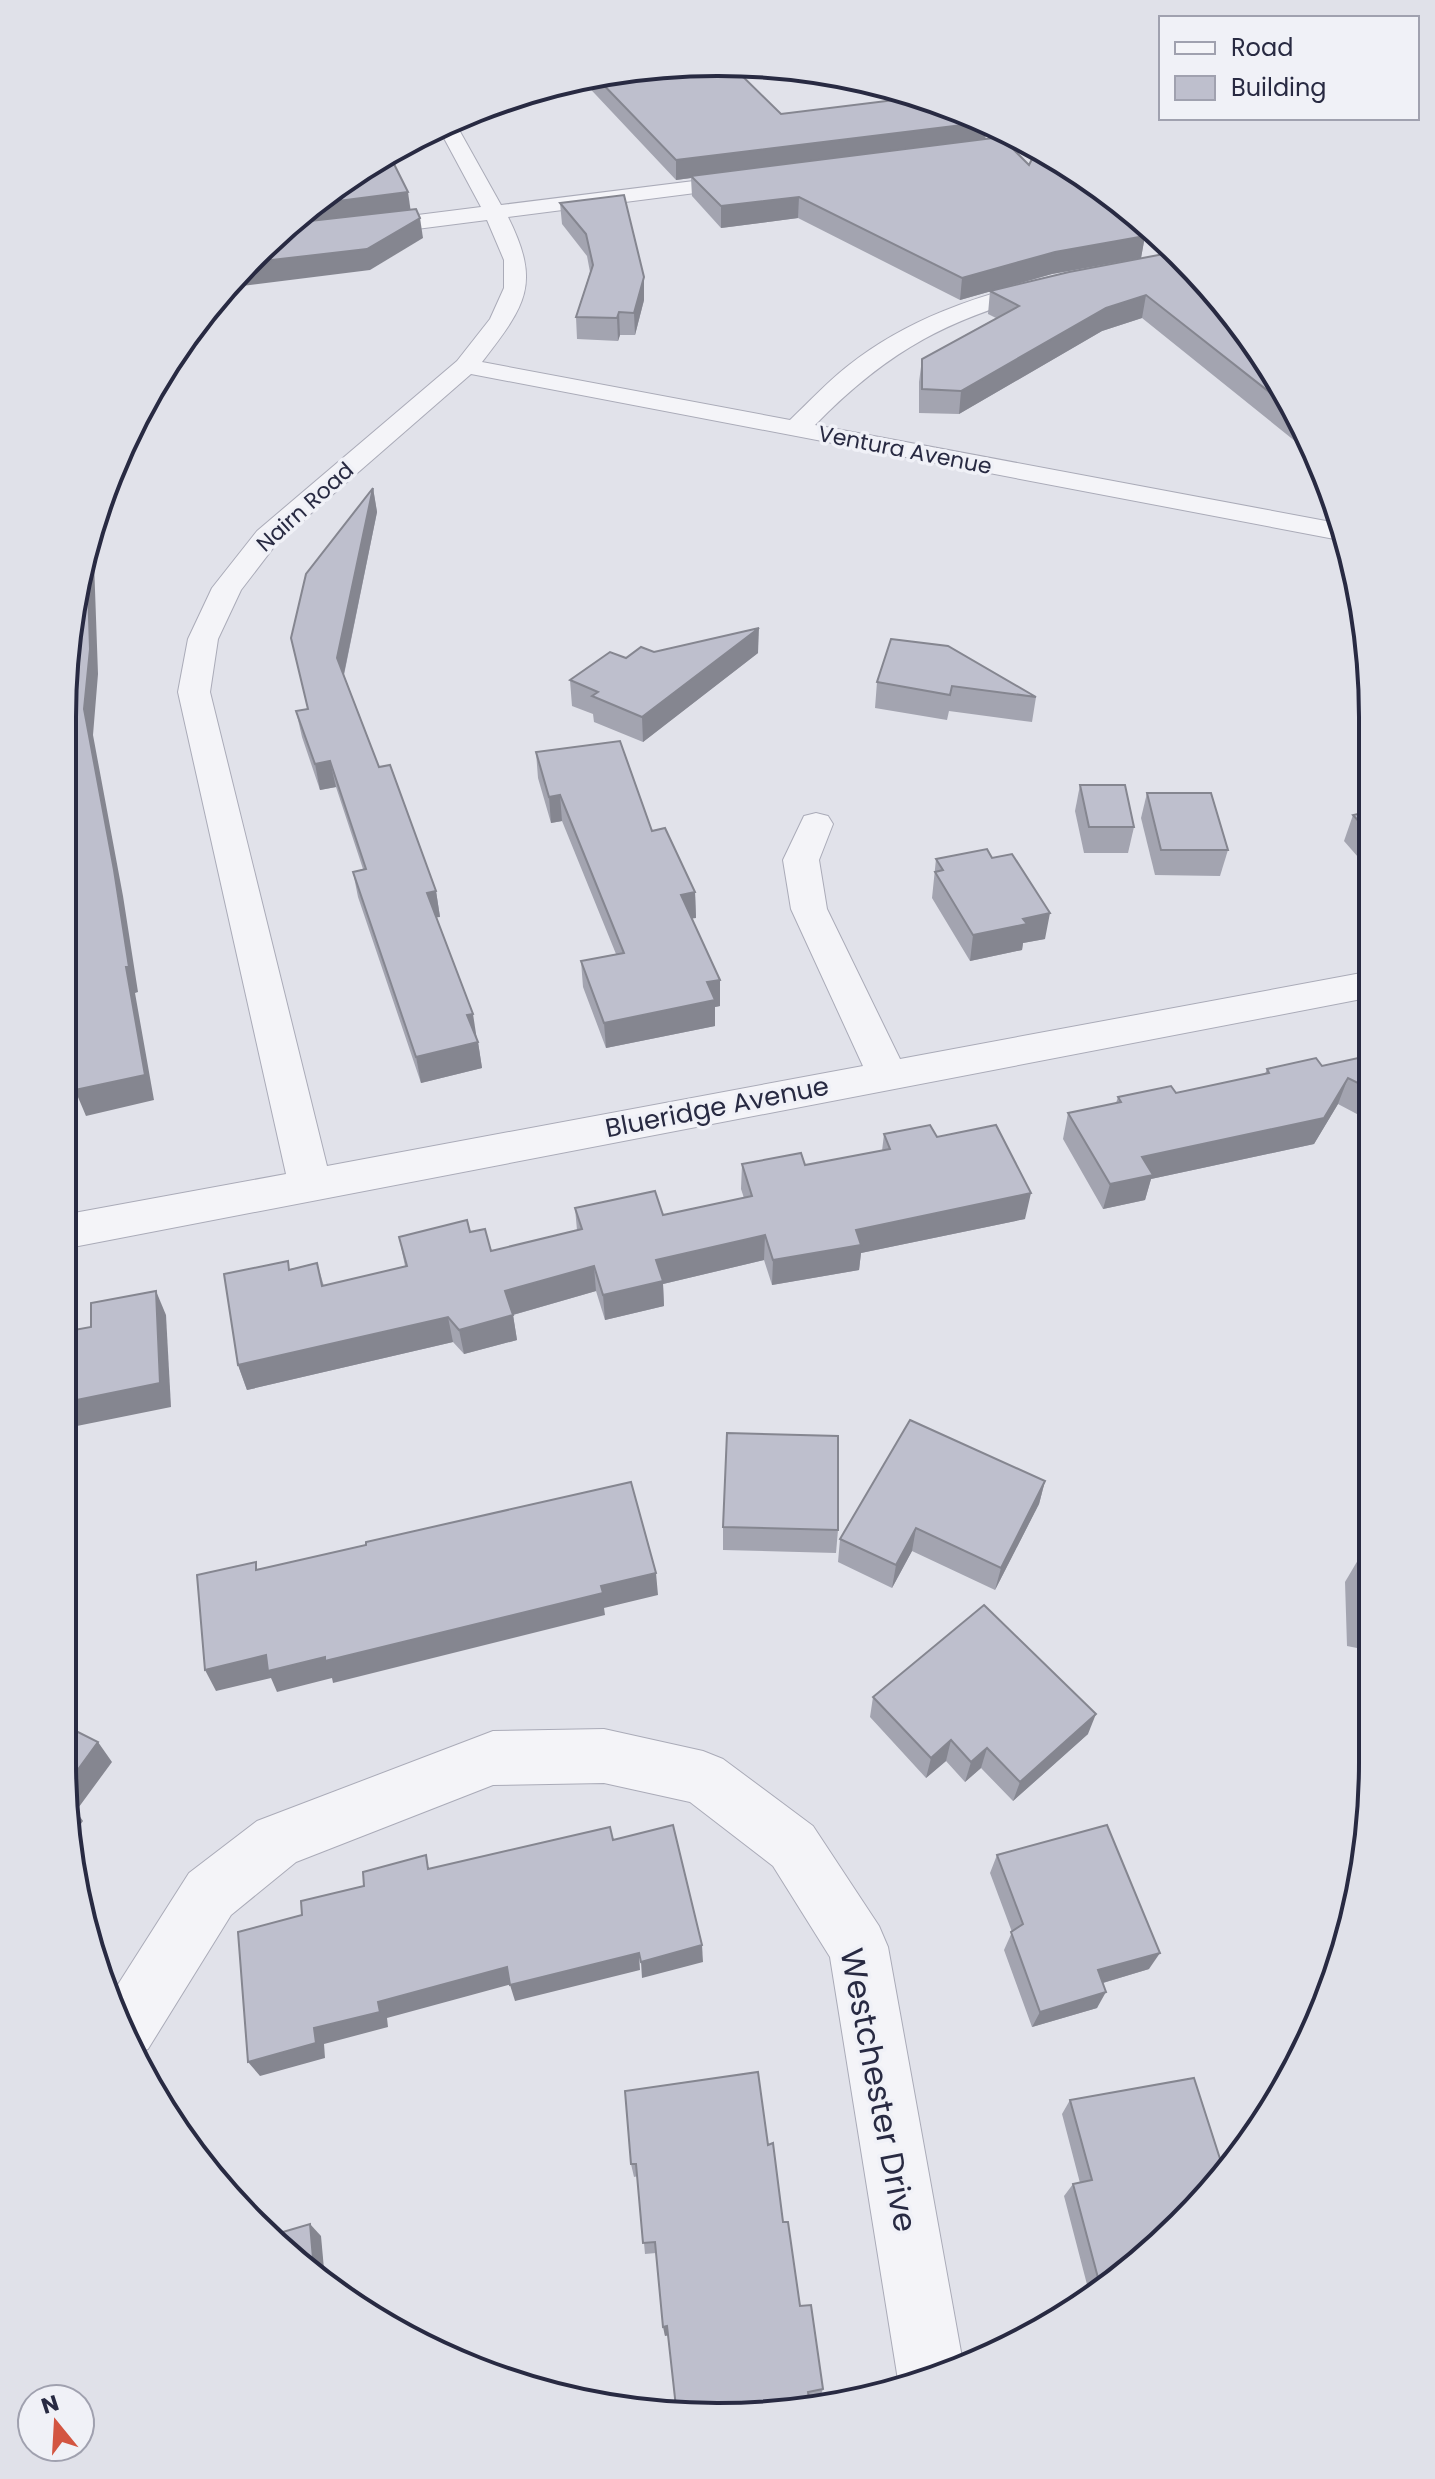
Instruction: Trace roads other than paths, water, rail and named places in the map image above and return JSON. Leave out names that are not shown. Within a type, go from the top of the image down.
[{"type":"street","name":"Nairn Road","points":[[310,1184],[194,692],[203,639],[227,588],[267,537],[466,366],[501,321],[516,288],[515,260],[495,212],[452,134]]},
{"type":"street","points":[[938,157],[1011,147]]},
{"type":"street","points":[[346,231],[767,178]]},
{"type":"street","points":[[1093,276],[1171,264]]},
{"type":"street","points":[[796,429],[862,365],[912,334],[963,310],[1063,281]]},
{"type":"street","name":"Ventura Avenue","points":[[466,366],[1331,531]]},
{"type":"street","points":[[816,824],[801,860],[809,909],[887,1075]]},
{"type":"street","name":"Blueridge Avenue","points":[[76,1229],[1359,986]]},
{"type":"street","name":"Westchester Drive","points":[[131,2020],[210,1894],[277,1841],[493,1758],[604,1756],[703,1778],[793,1846],[858,1947],[930,2367]]}]
